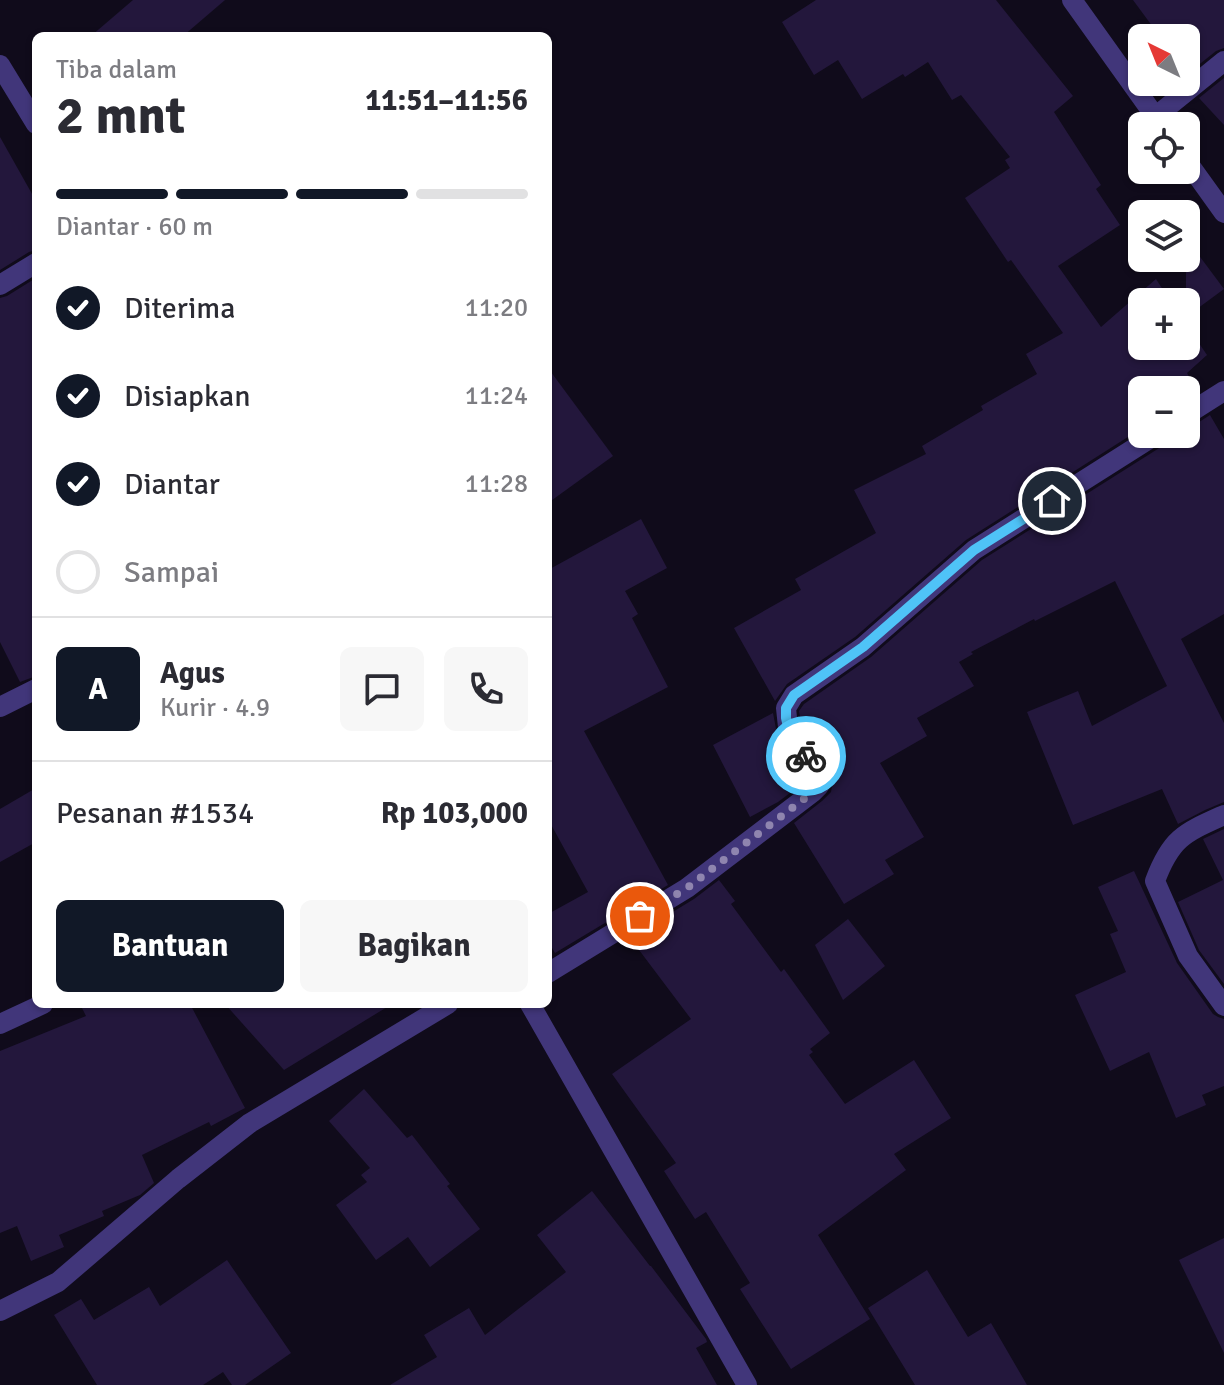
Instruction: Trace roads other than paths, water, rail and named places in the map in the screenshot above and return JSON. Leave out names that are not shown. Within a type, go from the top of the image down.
[{"type":"street","points":[[1072,0],[1151,112]]},
{"type":"street","points":[[1169,112],[1224,61]]},
{"type":"street","points":[[0,65],[32,117]]},
{"type":"street","points":[[1200,180],[1224,213]]},
{"type":"street","points":[[0,285],[32,265]]},
{"type":"street","points":[[1200,406],[1224,391]]},
{"type":"street","points":[[552,971],[687,888],[819,786],[819,778],[788,727],[786,708],[794,695],[863,647],[974,550],[1135,448]]},
{"type":"street","points":[[0,707],[32,691]]},
{"type":"street","points":[[1224,815],[1176,841],[1163,859],[1155,881],[1188,956],[1224,1006]]},
{"type":"street","points":[[0,1024],[34,1008]]},
{"type":"street","points":[[0,1311],[58,1282],[178,1179],[250,1123],[441,1008]]},
{"type":"street","points":[[532,1008],[747,1385]]}]
